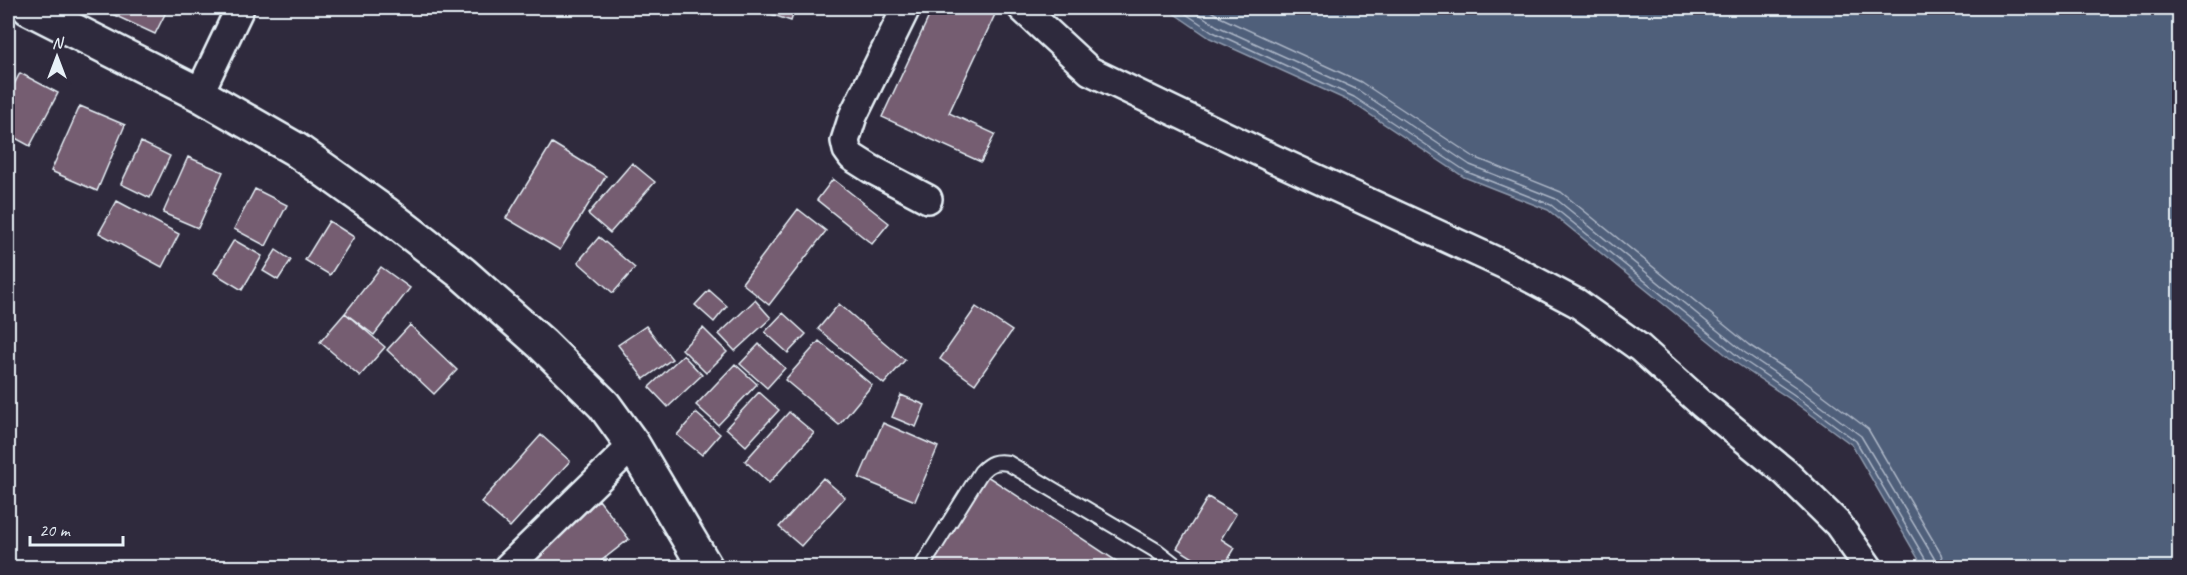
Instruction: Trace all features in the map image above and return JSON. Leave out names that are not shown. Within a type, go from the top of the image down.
[{"type":"street","points":[[29,8],[199,94],[295,149],[386,214],[462,273],[542,344],[604,405],[633,445],[706,567]]},
{"type":"street","points":[[199,94],[240,8]]},
{"type":"street","points":[[906,8],[853,116],[845,141],[852,157],[928,199]]},
{"type":"street","points":[[1022,8],[1090,71],[1274,159],[1508,266],[1577,303],[1640,348],[1702,404],[1785,472],[1838,524],[1869,567]]},
{"type":"street","points":[[507,567],[633,445]]},
{"type":"lane","points":[[921,567],[981,472],[998,461],[1008,463],[1157,551],[1179,567]]},
{"type":"water","points":[[1166,8],[2179,8],[2179,567],[1923,567],[1852,445],[1736,363],[1548,210],[1464,177],[1351,102],[1210,38]]},
{"type":"building","points":[[99,8],[168,8],[155,34]]},
{"type":"building","points":[[753,8],[795,8],[791,21]]},
{"type":"building","points":[[933,8],[998,8],[949,113],[995,134],[981,162],[882,117]]},
{"type":"building","points":[[20,73],[58,93],[30,146],[8,134],[8,96]]},
{"type":"building","points":[[80,106],[125,125],[97,191],[51,171]]},
{"type":"building","points":[[141,142],[170,156],[150,198],[121,184]]},
{"type":"building","points":[[552,143],[606,176],[560,250],[506,218]]},
{"type":"building","points":[[188,157],[223,172],[198,228],[163,213]]},
{"type":"building","points":[[632,163],[655,182],[610,233],[588,214]]},
{"type":"building","points":[[833,179],[889,223],[872,244],[817,200]]},
{"type":"building","points":[[255,189],[287,205],[266,246],[234,229]]},
{"type":"building","points":[[117,201],[179,234],[162,267],[99,233]]},
{"type":"building","points":[[798,209],[826,231],[769,305],[742,283]]},
{"type":"building","points":[[329,221],[354,237],[330,275],[305,260]]},
{"type":"building","points":[[599,237],[635,268],[613,293],[578,262]]},
{"type":"building","points":[[234,240],[262,256],[242,290],[214,273]]},
{"type":"building","points":[[276,250],[291,260],[278,280],[263,271]]},
{"type":"building","points":[[381,267],[410,288],[374,335],[345,313]]},
{"type":"building","points":[[709,290],[727,306],[714,322],[695,305]]},
{"type":"building","points":[[755,300],[771,318],[735,351],[719,334]]},
{"type":"building","points":[[839,304],[905,360],[884,384],[818,329]]},
{"type":"building","points":[[976,307],[1012,331],[975,384],[940,359]]},
{"type":"building","points":[[345,313],[385,347],[360,376],[320,342]]},
{"type":"building","points":[[783,313],[806,334],[788,353],[765,332]]},
{"type":"building","points":[[410,325],[457,370],[434,394],[387,350]]},
{"type":"building","points":[[646,326],[672,359],[644,379],[618,345]]},
{"type":"building","points":[[703,328],[727,352],[706,373],[682,349]]},
{"type":"building","points":[[819,341],[872,385],[839,425],[785,380]]},
{"type":"building","points":[[759,344],[785,368],[767,388],[740,364]]},
{"type":"building","points":[[683,355],[702,375],[668,407],[649,387]]},
{"type":"building","points":[[735,364],[757,384],[718,425],[696,405]]},
{"type":"building","points":[[759,392],[779,410],[746,446],[726,428]]},
{"type":"building","points":[[901,395],[925,405],[916,427],[892,417]]},
{"type":"building","points":[[789,412],[814,433],[769,483],[745,461]]},
{"type":"building","points":[[696,413],[720,434],[702,455],[677,435]]},
{"type":"building","points":[[883,423],[938,447],[915,501],[859,478]]},
{"type":"building","points":[[541,435],[570,461],[510,527],[481,502]]},
{"type":"building","points":[[987,476],[1127,568],[926,568]]},
{"type":"building","points":[[823,478],[845,497],[801,546],[779,527]]},
{"type":"building","points":[[1208,497],[1236,514],[1221,539],[1235,548],[1223,568],[1209,568],[1177,548]]},
{"type":"building","points":[[599,500],[629,539],[592,568],[513,568]]}]
